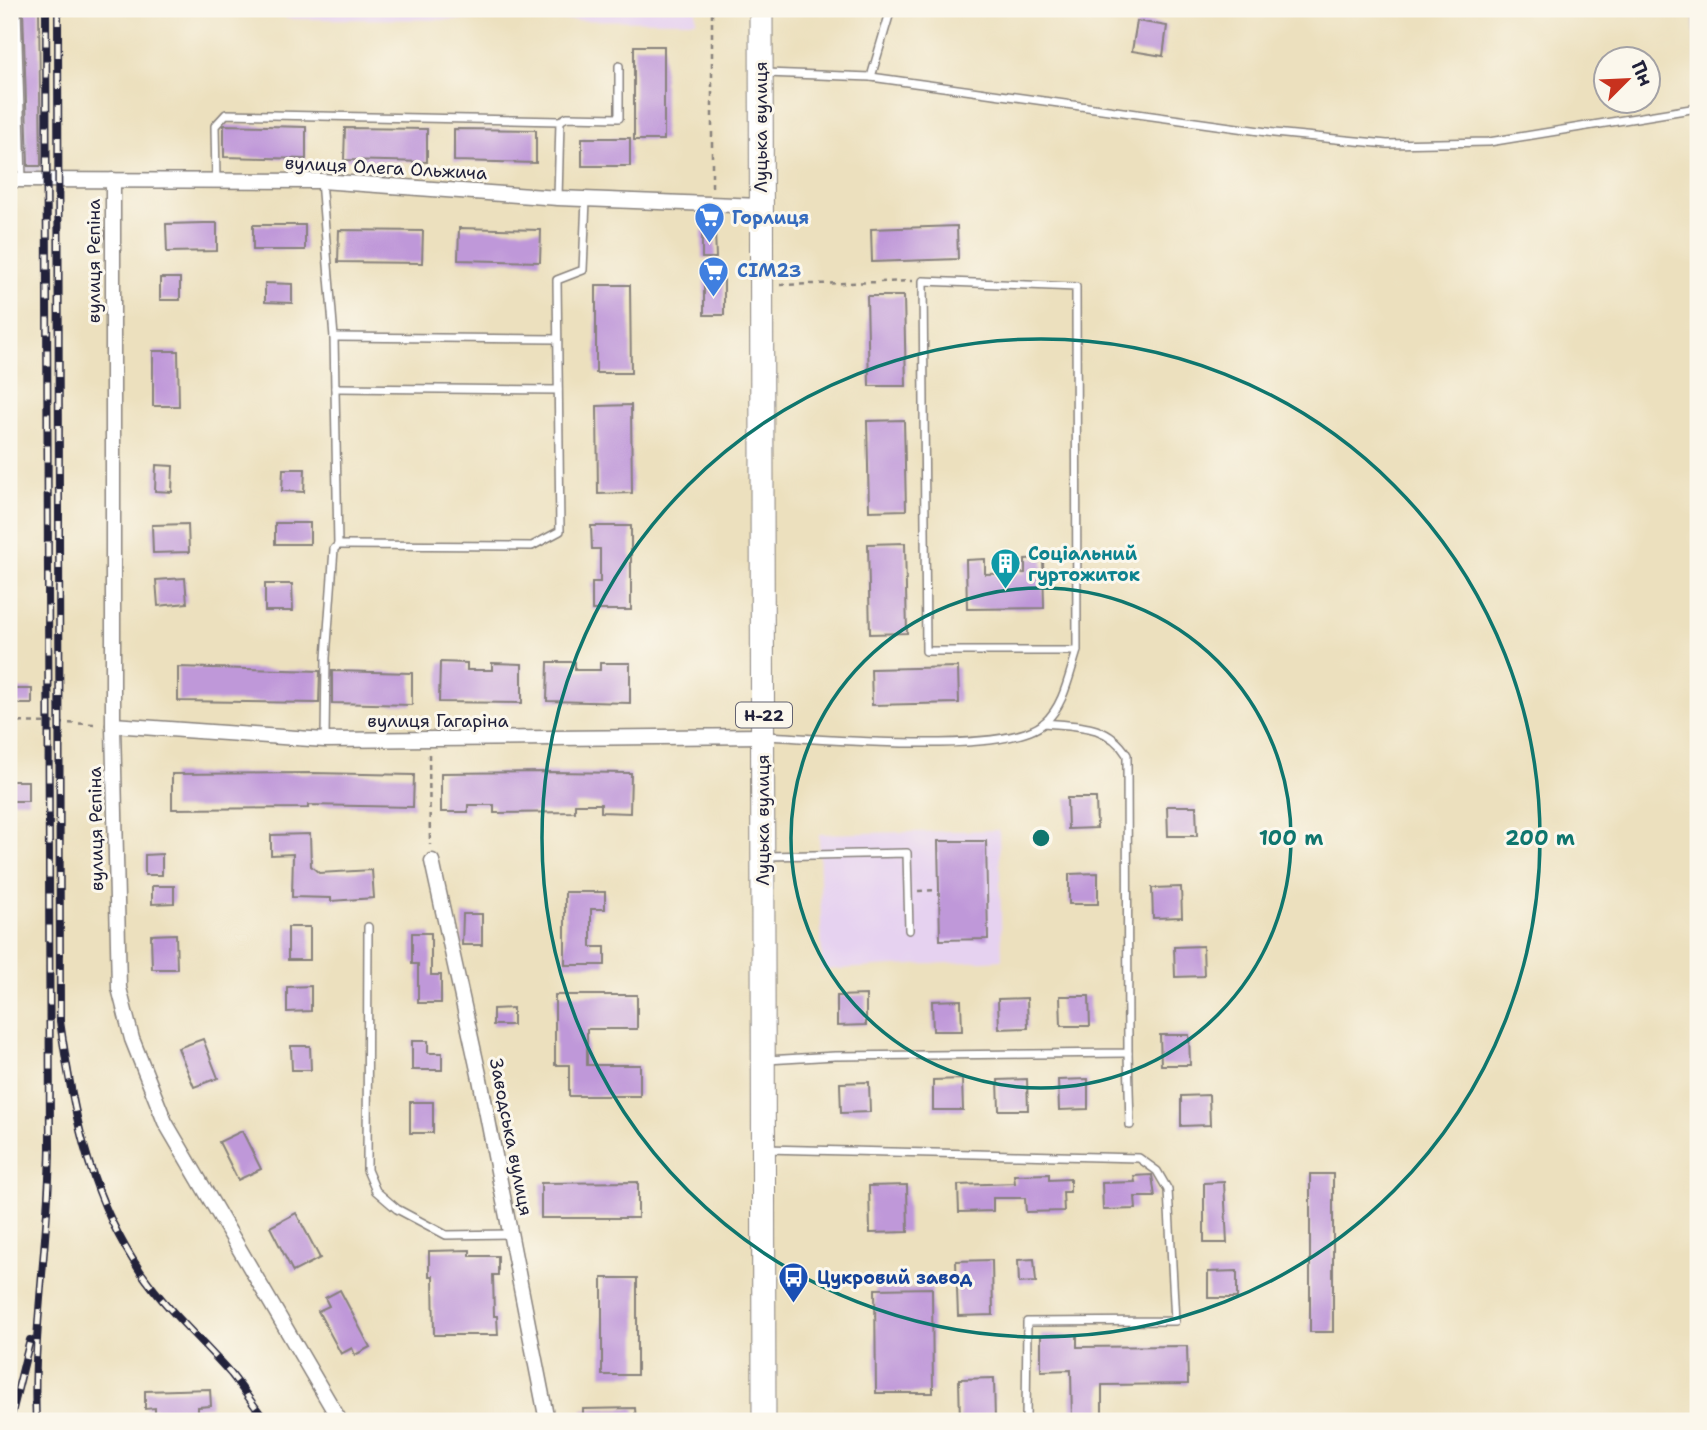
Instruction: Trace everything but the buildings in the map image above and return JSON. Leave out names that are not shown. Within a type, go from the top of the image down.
[{"type":"main road","name":"Луцька вулиця","points":[[761,9],[764,1421]]},
{"type":"street","name":"вулиця Олега Ольжича","points":[[15,180],[321,181],[558,198],[760,206]]},
{"type":"street","name":"вулиця Рєпіна","points":[[113,180],[113,725],[119,988],[132,1039],[165,1122],[340,1421]]},
{"type":"street","name":"вулиця Гагаріна","points":[[113,725],[325,740],[764,736]]},
{"type":"street","name":"Заводська вулиця","points":[[432,861],[547,1421]]},
{"type":"lane","points":[[15,180],[17,9]]},
{"type":"lane","points":[[871,77],[891,9]]},
{"type":"lane","points":[[216,181],[215,126],[226,114],[560,121],[567,117],[619,118],[619,66]]},
{"type":"lane","points":[[761,72],[871,77],[1274,133],[1387,144],[1489,142],[1697,108]]},
{"type":"lane","points":[[558,198],[560,121]]},
{"type":"lane","points":[[321,181],[334,337],[338,545],[334,549],[326,658],[325,740]]},
{"type":"lane","points":[[338,545],[532,546],[560,531],[557,280],[583,270],[586,199]]},
{"type":"lane","points":[[764,736],[973,743],[1023,734],[1044,723],[1062,698],[1077,651],[1076,287],[923,281],[926,651],[1077,651]]},
{"type":"lane","points":[[334,337],[557,339]]},
{"type":"lane","points":[[335,388],[558,390]]},
{"type":"lane","points":[[1044,723],[1089,727],[1118,739],[1127,755],[1130,1125]]},
{"type":"lane","points":[[763,856],[907,853],[909,930]]},
{"type":"lane","points":[[368,927],[367,1170],[376,1191],[397,1209],[446,1235],[510,1234]]},
{"type":"lane","points":[[763,1060],[835,1056],[1128,1053]]},
{"type":"lane","points":[[763,1149],[1139,1158],[1157,1171],[1168,1190],[1175,1321],[1027,1322],[1026,1421]]},
{"type":"path","points":[[712,9],[712,205]]},
{"type":"path","points":[[760,286],[923,281]]},
{"type":"path","points":[[9,722],[113,725]]},
{"type":"path","points":[[429,740],[432,861]]},
{"type":"path","points":[[908,891],[939,890]]},
{"type":"shaded area","points":[[9,9],[39,9],[41,166],[38,176],[9,177]]},
{"type":"shaded area","points":[[286,9],[696,9],[696,21],[286,19]]},
{"type":"shaded area","points":[[1693,9],[1698,9],[1698,128],[1697,108]]},
{"type":"shaded area","points":[[999,830],[1002,960],[822,970],[819,834]]},
{"type":"railway","points":[[36,1421],[36,1353],[50,1148],[46,9]]},
{"type":"railway","points":[[58,9],[60,1021],[70,1084],[84,1145],[104,1204],[117,1232],[143,1276],[231,1374],[266,1421]]},
{"type":"railway","points":[[10,1421],[30,1340]]},
{"type":"place","name":"Горлиця","points":[[709,245]]},
{"type":"place","name":"СІМ23","points":[[714,298]]},
{"type":"place","name":"Соціальний гуртожиток","points":[[1005,591]]},
{"type":"place","name":"Цукровий завод","points":[[794,1305]]}]
